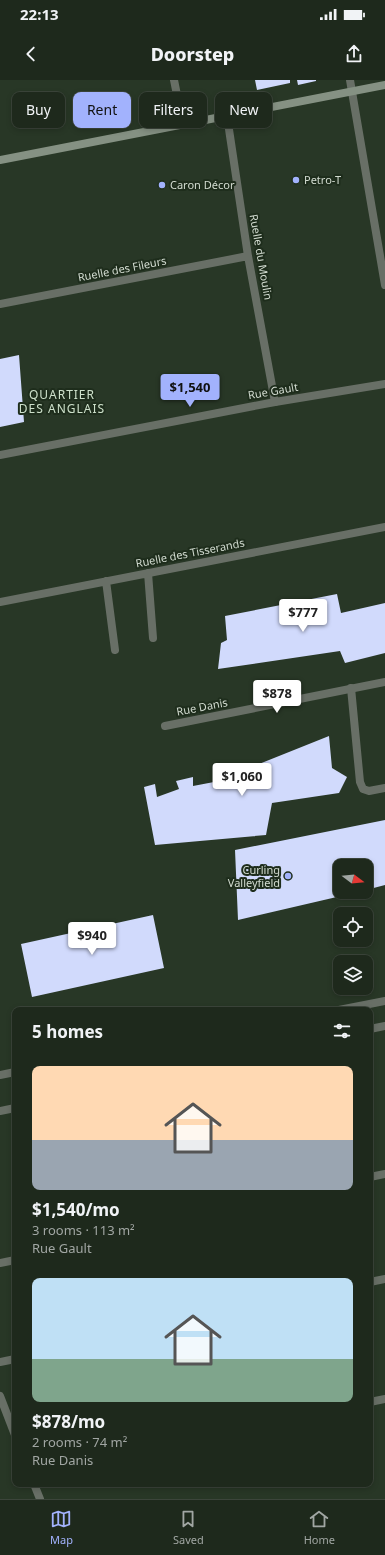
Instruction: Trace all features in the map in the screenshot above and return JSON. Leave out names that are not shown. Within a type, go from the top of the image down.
[{"type":"main road","points":[[272,107],[385,85]]},
{"type":"main road","points":[[0,160],[166,128]]},
{"type":"street","points":[[174,80],[176,92]]},
{"type":"street","points":[[350,80],[385,285]]},
{"type":"street","name":"Ruelle du Moulin","points":[[229,128],[248,256],[275,402]]},
{"type":"street","name":"Ruelle des Fileurs","points":[[0,304],[248,256]]},
{"type":"street","name":"Rue Gault","points":[[0,455],[275,402],[385,384]]},
{"type":"street","name":"Ruelle des Tisserands","points":[[0,602],[385,527]]},
{"type":"street","points":[[148,573],[154,638]]},
{"type":"street","points":[[106,581],[115,650]]},
{"type":"street","name":"Rue Danis","points":[[165,726],[385,682]]},
{"type":"street","points":[[351,688],[360,782],[363,789],[369,791],[385,788]]},
{"type":"street","points":[[355,1007],[385,1001]]},
{"type":"street","points":[[373,1028],[385,1026]]},
{"type":"street","points":[[0,1075],[12,1073]]},
{"type":"street","points":[[0,1111],[12,1109]]},
{"type":"street","points":[[373,1176],[385,1174]]},
{"type":"street","points":[[0,1263],[12,1261]]},
{"type":"street","points":[[373,1281],[385,1279]]},
{"type":"street","points":[[0,1362],[12,1360]]},
{"type":"street","points":[[0,1396],[12,1427]]},
{"type":"street","points":[[373,1401],[385,1399]]},
{"type":"street","points":[[35,1487],[40,1499]]},
{"type":"building","points":[[255,80],[290,80],[290,83],[257,90]]},
{"type":"building","points":[[297,80],[316,80],[316,81],[298,85]]},
{"type":"building","points":[[19,355],[24,422],[0,427],[0,359]]},
{"type":"building","points":[[337,594],[341,613],[385,603],[385,653],[345,663],[340,651],[218,669],[221,643],[227,640],[225,616]]},
{"type":"building","points":[[329,736],[332,768],[347,777],[339,793],[272,803],[266,835],[155,845],[144,787],[155,784],[157,797],[179,789],[176,781],[193,777],[193,786],[214,782]]},
{"type":"building","name":"Curling Valleyfield","points":[[385,820],[385,885],[373,888],[373,859],[333,859],[333,898],[238,920],[235,850]]},
{"type":"building","points":[[153,915],[164,968],[32,997],[21,944]]},
{"type":"place","name":"Petro-T","points":[[296,180]]},
{"type":"place","name":"Caron Décor","points":[[162,185]]},
{"type":"place","name":"Curling Valleyfield","points":[[288,876]]},
{"type":"district","name":"QUARTIER DES ANGLAIS","points":[[62,402]]}]
